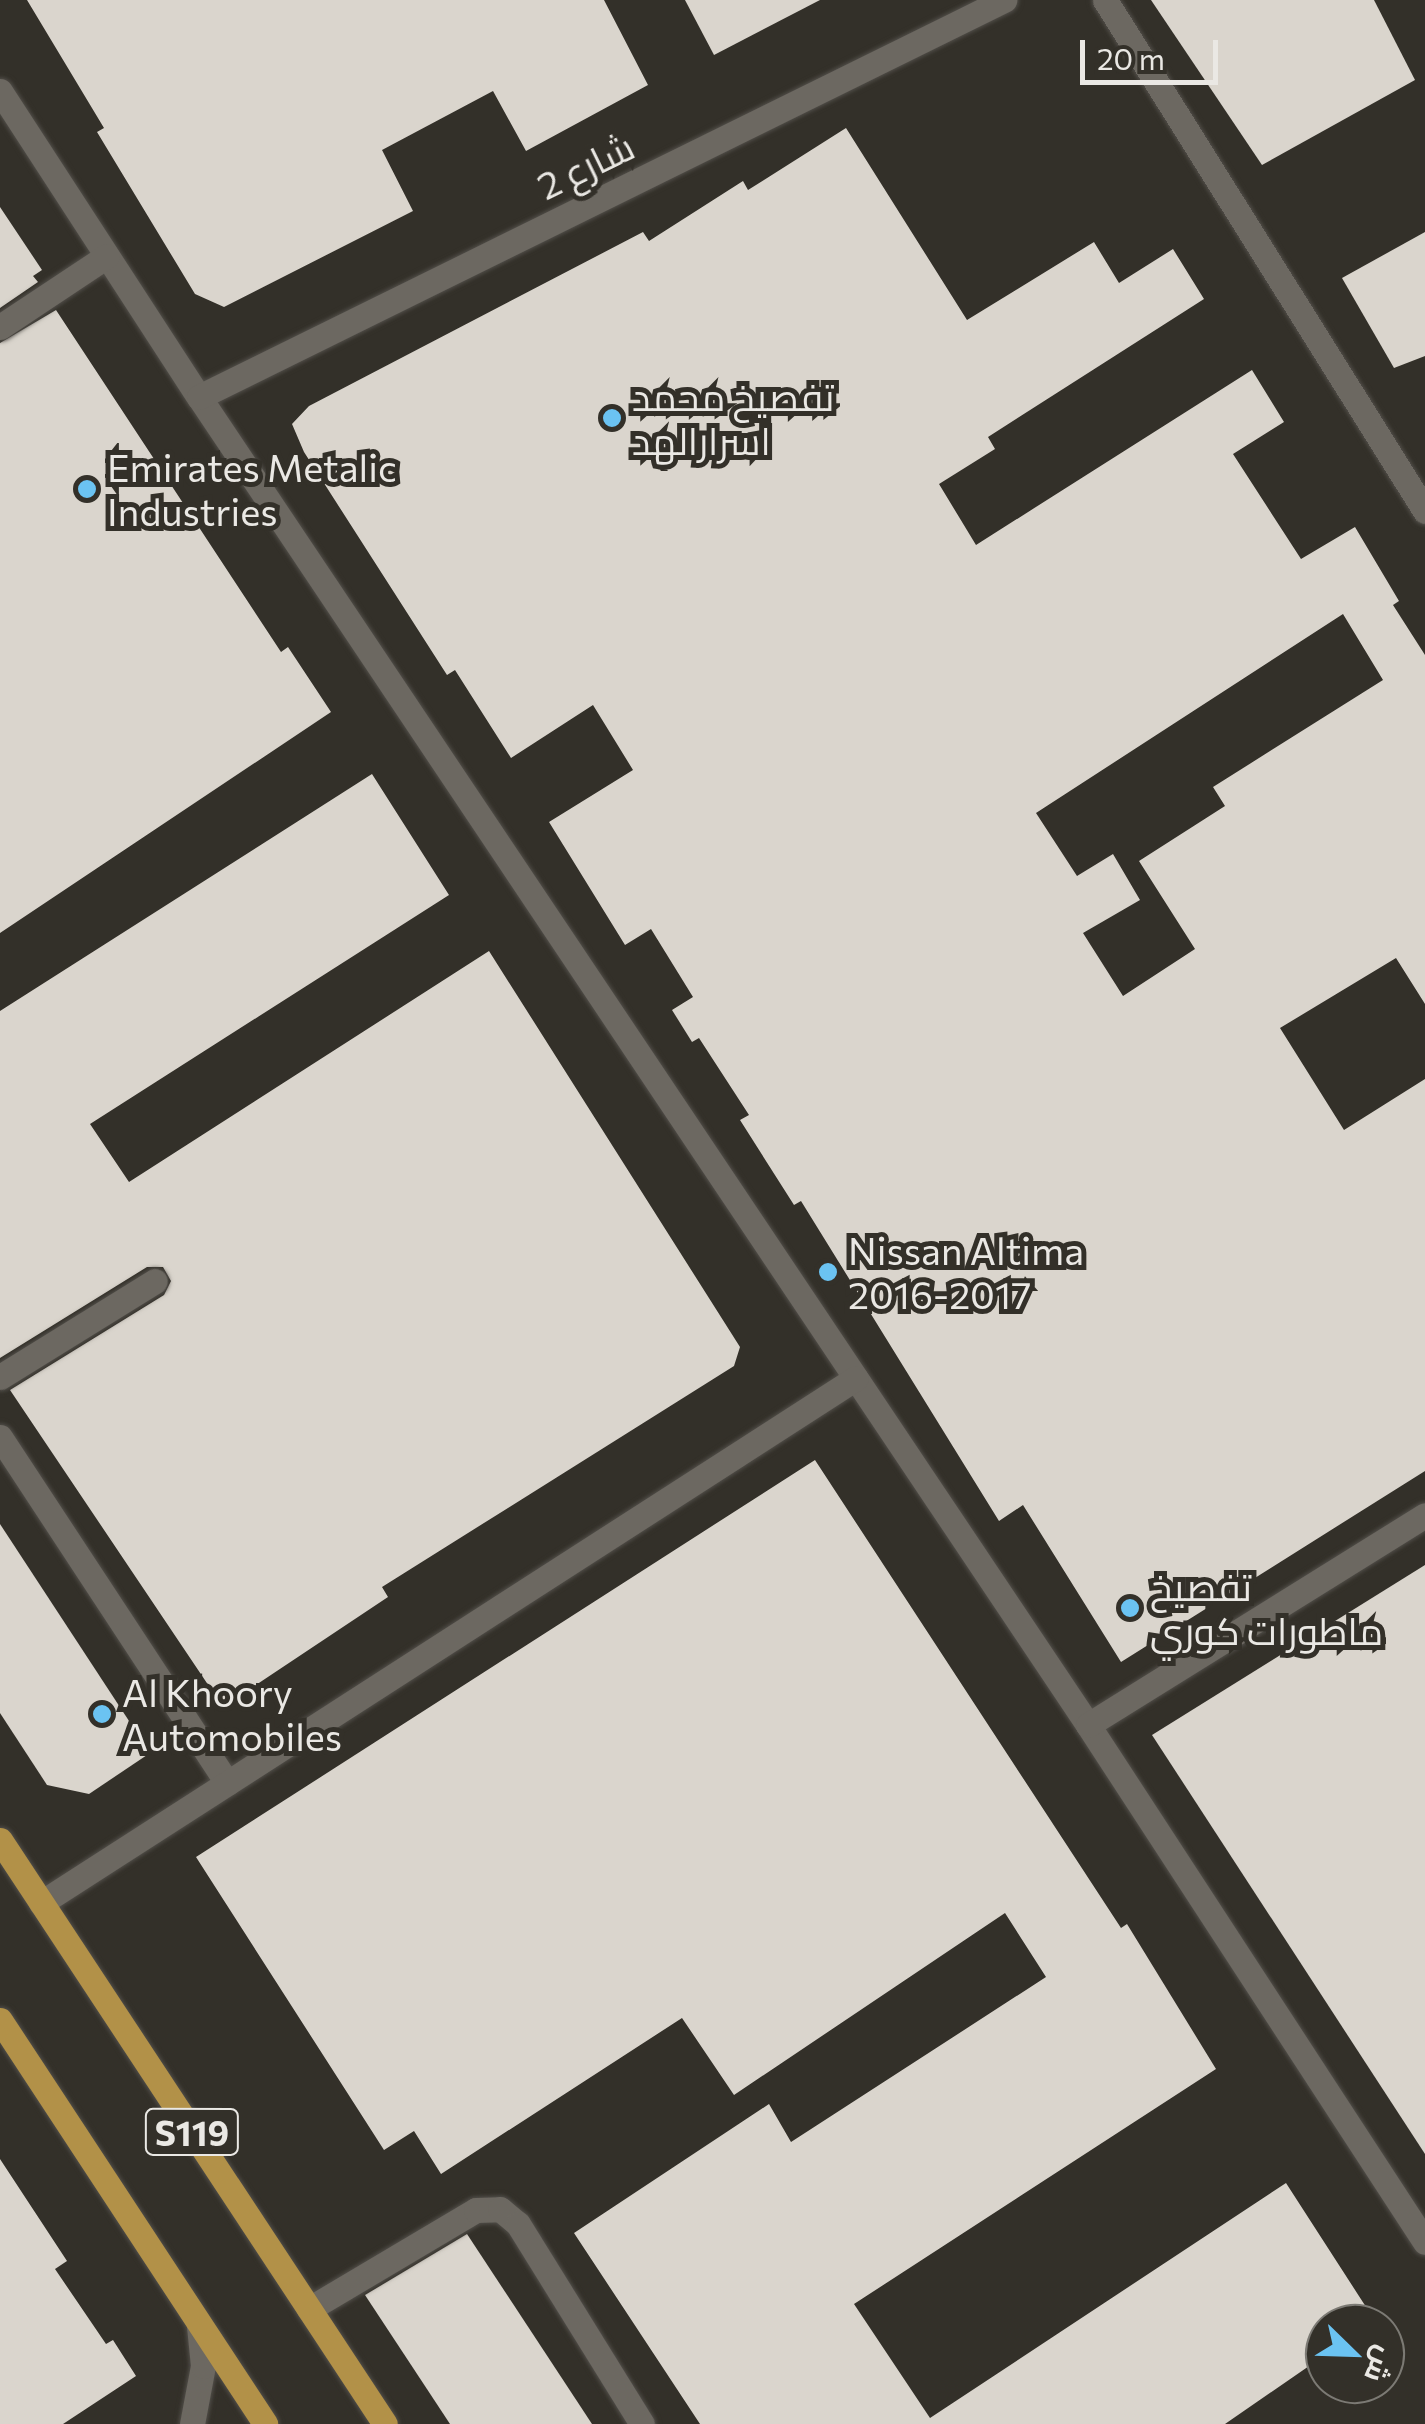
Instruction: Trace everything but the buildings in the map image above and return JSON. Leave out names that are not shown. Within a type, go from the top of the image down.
[{"type":"main road","name":"S119","points":[[0,1840],[384,2424]]},
{"type":"main road","name":"S119","points":[[0,2020],[265,2424]]},
{"type":"street","name":"شارع 2","points":[[200,398],[1004,0]]},
{"type":"street","points":[[1105,0],[1425,512]]},
{"type":"street","points":[[0,92],[200,398],[1088,1725],[1425,2242]]},
{"type":"street","points":[[0,327],[107,256]]},
{"type":"street","points":[[0,1377],[155,1281]]},
{"type":"street","points":[[42,1902],[856,1378]]},
{"type":"street","points":[[0,1437],[227,1783]]},
{"type":"street","points":[[1088,1725],[1425,1516]]},
{"type":"street","points":[[309,2309],[476,2210],[500,2209],[518,2224],[642,2424]]},
{"type":"street","points":[[192,2424],[202,2366],[200,2326]]},
{"type":"place","name":"تفصيخ محمد اسرارالهد","points":[[612,418]]},
{"type":"place","name":"Emirates Metalic Industries","points":[[87,489]]},
{"type":"place","name":"Nissan Altima 2016-2017","points":[[828,1272]]},
{"type":"place","name":"تفصيخ ماطورات كوري","points":[[1130,1608]]},
{"type":"place","name":"Al Khoory Automobiles","points":[[102,1714]]}]
